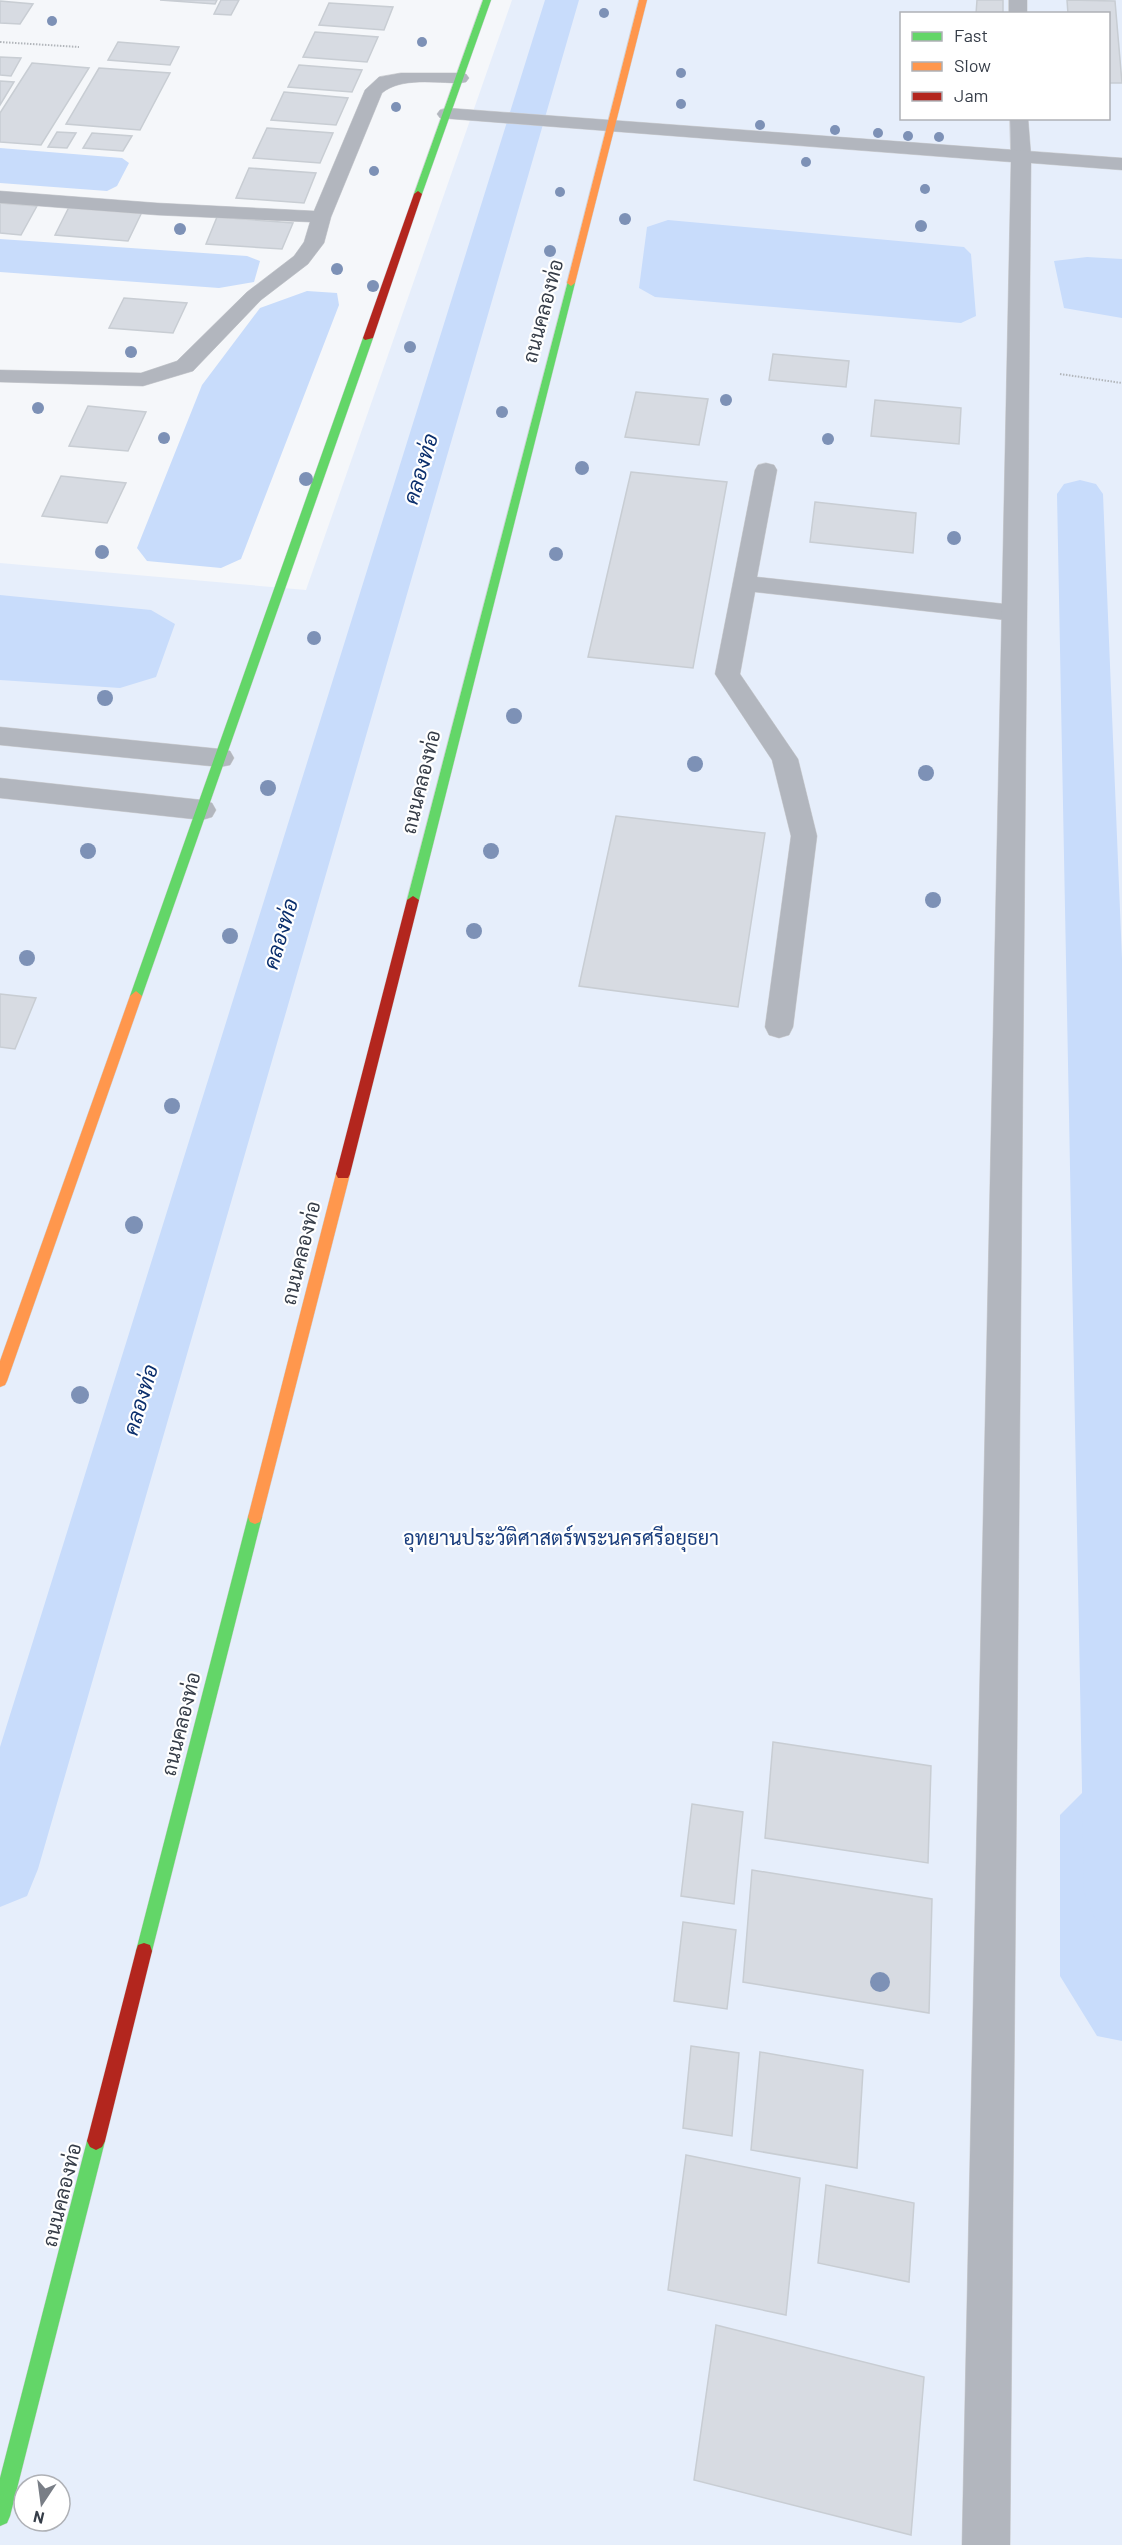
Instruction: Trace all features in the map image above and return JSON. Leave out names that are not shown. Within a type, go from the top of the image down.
[{"type":"street","points":[[0,1380],[487,0]]},
{"type":"street","name":"ถนนคลองท่อ","points":[[0,2516],[643,0]]},
{"type":"street","points":[[447,114],[1122,164]]},
{"type":"street","points":[[986,2545],[1021,156]]},
{"type":"street","points":[[0,736],[220,758]]},
{"type":"street","points":[[0,788],[202,810]]},
{"type":"lane","points":[[0,376],[143,380],[185,366],[254,296],[301,260],[314,243],[321,217],[374,90],[385,81],[401,78],[460,78]]},
{"type":"lane","points":[[1019,120],[1021,156]]},
{"type":"lane","points":[[0,197],[157,209],[321,217]]},
{"type":"lane","points":[[766,470],[727,674],[785,759],[804,836],[779,1027]]},
{"type":"lane","points":[[744,583],[1014,613]]},
{"type":"path","points":[[0,42],[79,47]]},
{"type":"path","points":[[1017,368],[1122,383]]},
{"type":"green space","name":"อุทยานประวัติศาสตร์พระนครศรีอยุธยา","points":[[512,0],[1122,0],[1122,2545],[0,2545],[0,563],[306,590]]},
{"type":"water","points":[[0,148],[122,158],[129,163],[117,186],[107,191],[0,183]]},
{"type":"water","points":[[668,220],[964,247],[971,254],[976,316],[961,323],[655,297],[639,288],[647,227]]},
{"type":"water","points":[[0,239],[247,256],[260,261],[254,282],[219,288],[0,272]]},
{"type":"water","points":[[1087,257],[1122,259],[1122,318],[1064,308],[1054,261]]},
{"type":"water","points":[[307,291],[337,293],[339,305],[241,559],[221,568],[147,561],[137,548],[202,385],[260,308]]},
{"type":"water","points":[[0,595],[151,610],[175,624],[156,677],[120,688],[0,680]]},
{"type":"water","points":[[1088,1787],[1122,1791],[1122,2041],[1097,2036],[1060,1976],[1060,1815]]},
{"type":"building","points":[[160,0],[217,0],[215,4]]},
{"type":"building","points":[[221,0],[239,0],[231,15],[214,14]]},
{"type":"building","points":[[977,0],[1003,0],[1003,12],[976,12]]},
{"type":"building","points":[[1067,0],[1115,1],[1122,83],[1110,83],[1110,12],[1068,12]]},
{"type":"building","points":[[0,1],[33,4],[20,24],[0,23]]},
{"type":"building","points":[[329,3],[393,7],[384,30],[319,25]]},
{"type":"building","points":[[315,32],[378,37],[367,62],[303,57]]},
{"type":"building","points":[[118,42],[179,47],[170,65],[108,60]]},
{"type":"building","points":[[0,57],[21,58],[11,76],[0,75]]},
{"type":"building","points":[[32,63],[89,68],[41,145],[0,142],[0,113]]},
{"type":"building","points":[[299,65],[362,70],[352,92],[288,87]]},
{"type":"building","points":[[99,68],[170,73],[140,130],[66,124]]},
{"type":"building","points":[[0,81],[14,82],[0,105]]},
{"type":"building","points":[[284,92],[348,98],[336,125],[271,120]]},
{"type":"building","points":[[267,128],[333,133],[320,163],[253,158]]},
{"type":"building","points":[[57,132],[76,133],[67,148],[48,147]]},
{"type":"building","points":[[92,133],[132,136],[123,151],[83,148]]},
{"type":"building","points":[[249,168],[316,173],[304,203],[236,198]]},
{"type":"building","points":[[0,203],[37,206],[21,235],[0,233]]},
{"type":"building","points":[[69,207],[142,212],[128,241],[55,235]]},
{"type":"building","points":[[217,217],[293,223],[282,249],[206,244]]},
{"type":"building","points":[[124,298],[187,303],[173,333],[109,328]]},
{"type":"building","points":[[773,354],[849,361],[846,387],[769,380]]},
{"type":"building","points":[[636,392],[708,399],[699,445],[625,437]]},
{"type":"building","points":[[875,400],[961,408],[959,444],[871,436]]},
{"type":"building","points":[[88,406],[146,412],[128,451],[69,446]]},
{"type":"building","points":[[631,472],[727,482],[693,668],[588,657]]},
{"type":"building","points":[[61,476],[126,483],[107,523],[42,516]]},
{"type":"building","points":[[815,502],[916,513],[913,553],[810,542]]},
{"type":"building","points":[[616,816],[765,833],[738,1007],[579,986]]},
{"type":"building","points":[[0,994],[36,998],[15,1049],[0,1047]]},
{"type":"building","points":[[773,1742],[931,1766],[928,1863],[765,1838]]},
{"type":"building","points":[[692,1804],[743,1812],[734,1904],[681,1896]]},
{"type":"building","points":[[752,1870],[932,1899],[929,2013],[743,1982]]},
{"type":"building","points":[[683,1922],[736,1930],[727,2009],[674,2001]]},
{"type":"building","points":[[691,2046],[739,2053],[732,2136],[683,2128]]},
{"type":"building","points":[[760,2052],[863,2070],[857,2168],[751,2150]]},
{"type":"building","points":[[686,2155],[800,2178],[786,2315],[668,2290]]},
{"type":"building","points":[[826,2185],[914,2203],[909,2282],[818,2263]]},
{"type":"building","points":[[716,2325],[924,2377],[911,2535],[694,2480]]},
{"type":"waterway","name":"คลองท่อ","points":[[0,1869],[562,0]]},
{"type":"waterway","points":[[1080,494],[1122,1892]]},
{"type":"traffic: fast","points":[[418,194],[487,0]]},
{"type":"traffic: fast","points":[[413,900],[571,283]]},
{"type":"traffic: fast","points":[[136,996],[368,338]]},
{"type":"traffic: fast","points":[[144,1951],[255,1517]]},
{"type":"traffic: fast","points":[[0,2516],[96,2141]]},
{"type":"traffic: slow","points":[[571,283],[643,0]]},
{"type":"traffic: slow","points":[[0,1381],[136,996]]},
{"type":"traffic: slow","points":[[255,1517],[343,1174]]},
{"type":"traffic: jam","points":[[368,338],[418,194]]},
{"type":"traffic: jam","points":[[343,1174],[413,900]]},
{"type":"traffic: jam","points":[[96,2141],[144,1951]]}]
